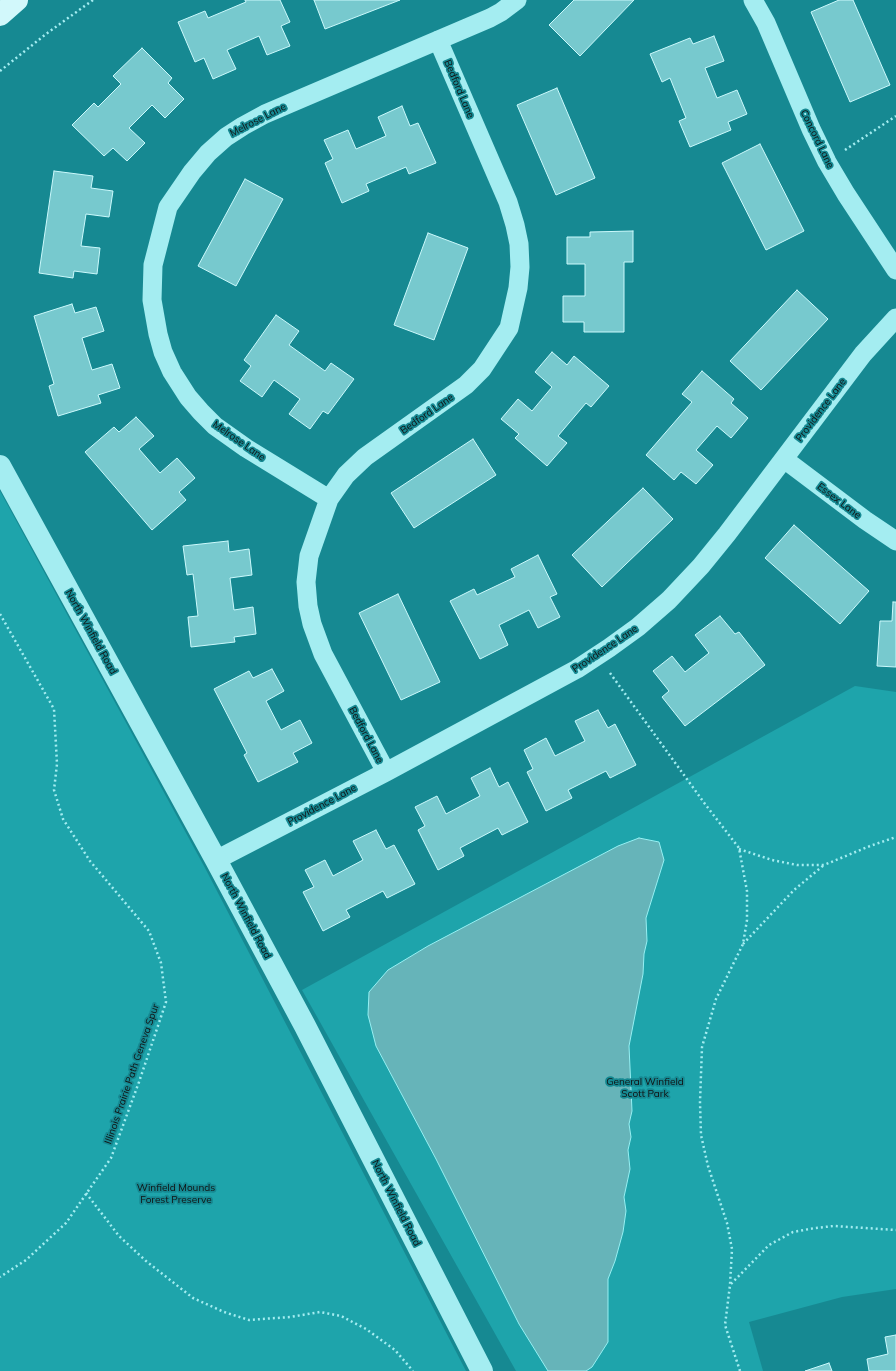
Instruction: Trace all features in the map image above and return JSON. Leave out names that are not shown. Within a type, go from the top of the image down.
[{"type":"main road","points":[[0,15],[17,0]]},
{"type":"street","name":"Melrose Lane","points":[[329,499],[246,448],[210,421],[188,397],[172,372],[163,352],[158,334],[152,300],[153,265],[168,207],[192,172],[208,153],[226,137],[243,126],[265,114],[490,18],[517,0]]},
{"type":"street","name":"Concord Lane","points":[[753,0],[766,23],[811,129],[827,162],[846,194],[896,270]]},
{"type":"street","name":"Bedford Lane","points":[[386,772],[323,654],[312,624],[308,606],[306,582],[309,556],[329,499],[346,475],[365,457],[466,386],[482,369],[509,328],[518,288],[520,267],[519,244],[508,202],[438,40]]},
{"type":"street","name":"Providence Lane","points":[[216,860],[386,772],[577,669],[638,627],[669,600],[702,566],[863,354],[896,318]]},
{"type":"street","name":"Essex Lane","points":[[784,459],[865,520],[896,541]]},
{"type":"street","name":"North Winfield Road","points":[[0,466],[216,860],[305,1026],[482,1371]]},
{"type":"path","points":[[0,71],[46,34],[93,0]]},
{"type":"path","points":[[845,150],[896,116]]},
{"type":"path","name":"Illinois Prairie Path Geneva Spur","points":[[0,614],[54,709],[57,764],[54,790],[63,819],[90,861],[149,931],[161,963],[166,1002],[139,1082],[110,1158],[66,1223],[26,1260],[0,1277]]},
{"type":"path","points":[[610,672],[705,804],[739,848],[747,892],[747,920],[743,944],[716,999],[702,1047],[700,1102],[701,1135],[708,1166],[727,1223],[732,1249],[730,1285],[725,1325],[740,1371]]},
{"type":"path","points":[[743,944],[794,890],[824,865],[896,837]]},
{"type":"path","points":[[739,848],[784,863],[797,865],[824,865]]},
{"type":"path","points":[[86,1193],[119,1236],[146,1262],[193,1298],[218,1310],[248,1320],[290,1317],[320,1312],[341,1316],[366,1329],[395,1350],[413,1371]]},
{"type":"path","points":[[730,1285],[769,1245],[793,1232],[834,1226],[896,1230]]},
{"type":"green space","name":"Winfield Mounds Forest Preserve","points":[[0,491],[205,868],[466,1371],[0,1371]]},
{"type":"green space","name":"General Winfield Scott Park","points":[[855,686],[896,692],[896,1289],[842,1297],[749,1322],[763,1371],[516,1371],[302,990]]},
{"type":"water","points":[[639,838],[659,842],[664,860],[646,918],[647,941],[644,954],[643,974],[629,1046],[632,1111],[629,1124],[631,1137],[628,1150],[630,1169],[624,1197],[626,1211],[623,1232],[608,1279],[608,1342],[592,1367],[586,1371],[548,1371],[519,1324],[436,1159],[376,1046],[368,1015],[369,992],[388,970],[428,946],[618,846]]},
{"type":"building","points":[[245,0],[280,0],[290,22],[281,26],[290,46],[267,55],[259,36],[227,50],[236,69],[213,79],[204,58],[195,62],[178,22],[205,11],[208,18],[246,2]]},
{"type":"building","points":[[314,0],[400,0],[325,29]]},
{"type":"building","points":[[574,0],[634,0],[580,56],[549,25]]},
{"type":"building","points":[[839,0],[853,0],[890,85],[850,102],[811,12]]},
{"type":"building","points":[[714,36],[724,61],[705,68],[717,98],[737,90],[747,114],[728,122],[731,130],[690,147],[679,121],[686,118],[670,78],[662,82],[650,54],[690,38],[693,44]]},
{"type":"building","points":[[142,48],[172,78],[168,83],[184,99],[165,118],[152,105],[129,128],[145,143],[127,161],[113,148],[104,156],[72,125],[94,103],[98,107],[121,84],[113,76]]},
{"type":"building","points":[[557,88],[595,178],[556,195],[517,105]]},
{"type":"building","points":[[402,106],[410,126],[418,123],[436,163],[409,174],[406,167],[366,184],[369,191],[342,203],[325,163],[333,159],[324,140],[348,130],[356,149],[386,136],[378,117]]},
{"type":"building","points":[[760,144],[804,231],[766,250],[722,163]]},
{"type":"building","points":[[54,171],[93,176],[91,188],[113,191],[109,217],[86,214],[81,246],[100,248],[97,274],[74,271],[73,278],[39,273]]},
{"type":"building","points":[[245,179],[283,199],[236,286],[198,266]]},
{"type":"building","points":[[633,231],[633,262],[624,262],[624,332],[584,332],[584,322],[563,322],[563,296],[585,296],[585,264],[567,264],[567,237],[590,237],[590,232]]},
{"type":"building","points":[[428,233],[468,248],[434,340],[394,325]]},
{"type":"building","points":[[797,290],[828,319],[761,390],[730,361]]},
{"type":"building","points":[[72,304],[75,313],[96,307],[104,331],[82,338],[92,370],[112,364],[120,388],[98,395],[101,403],[58,416],[49,386],[54,384],[34,316]]},
{"type":"building","points":[[276,315],[299,331],[289,345],[325,371],[331,363],[354,379],[328,414],[323,411],[310,429],[289,414],[300,399],[274,380],[262,397],[240,381],[251,366],[244,360]]},
{"type":"building","points":[[552,352],[567,365],[574,356],[609,386],[591,407],[586,403],[558,436],[567,443],[547,466],[515,438],[519,434],[501,419],[518,399],[532,411],[552,387],[535,372]]},
{"type":"building","points":[[702,371],[734,399],[731,403],[748,418],[731,438],[717,426],[696,450],[713,465],[696,484],[681,472],[674,480],[646,455],[692,402],[682,394]]},
{"type":"building","points":[[136,417],[154,436],[139,449],[160,473],[177,458],[195,478],[179,492],[186,500],[152,530],[85,452],[114,427],[119,432]]},
{"type":"building","points":[[473,439],[496,475],[414,528],[391,493]]},
{"type":"building","points":[[643,488],[673,519],[602,587],[572,555]]},
{"type":"building","points":[[794,525],[869,591],[840,624],[765,558]]},
{"type":"building","points":[[228,541],[229,552],[249,549],[252,575],[230,578],[234,610],[253,607],[256,634],[234,637],[235,642],[191,647],[188,617],[198,616],[193,574],[187,575],[183,546]]},
{"type":"building","points":[[538,555],[557,594],[550,597],[560,617],[538,628],[529,610],[499,625],[508,645],[480,659],[450,601],[474,589],[477,595],[515,577],[511,569]]},
{"type":"building","points":[[398,594],[440,682],[401,700],[359,613]]},
{"type":"building","points":[[893,602],[896,602],[896,667],[877,666],[880,621],[892,621]]},
{"type":"building","points":[[720,616],[735,634],[739,632],[765,665],[685,726],[662,697],[669,691],[653,671],[672,656],[685,672],[709,653],[695,635]]},
{"type":"building","points":[[272,669],[284,691],[266,701],[281,730],[300,720],[312,743],[293,753],[298,762],[258,782],[244,755],[247,753],[214,689],[249,671],[253,678]]},
{"type":"building","points":[[598,710],[608,728],[615,724],[636,765],[610,778],[606,771],[568,790],[572,798],[546,811],[527,772],[533,769],[524,750],[546,738],[555,756],[585,741],[575,721]]},
{"type":"building","points":[[490,768],[499,787],[508,782],[528,822],[502,835],[498,828],[460,848],[464,856],[438,870],[418,830],[425,826],[415,807],[437,796],[446,814],[480,796],[471,778]]},
{"type":"building","points":[[376,830],[386,849],[394,845],[415,884],[387,898],[383,891],[346,910],[350,917],[323,931],[303,892],[314,887],[305,870],[325,860],[333,876],[363,860],[353,841]]},
{"type":"building","points":[[896,1335],[896,1371],[869,1371],[867,1359],[888,1354],[885,1337]]},
{"type":"building","points":[[829,1363],[832,1371],[805,1371]]}]
